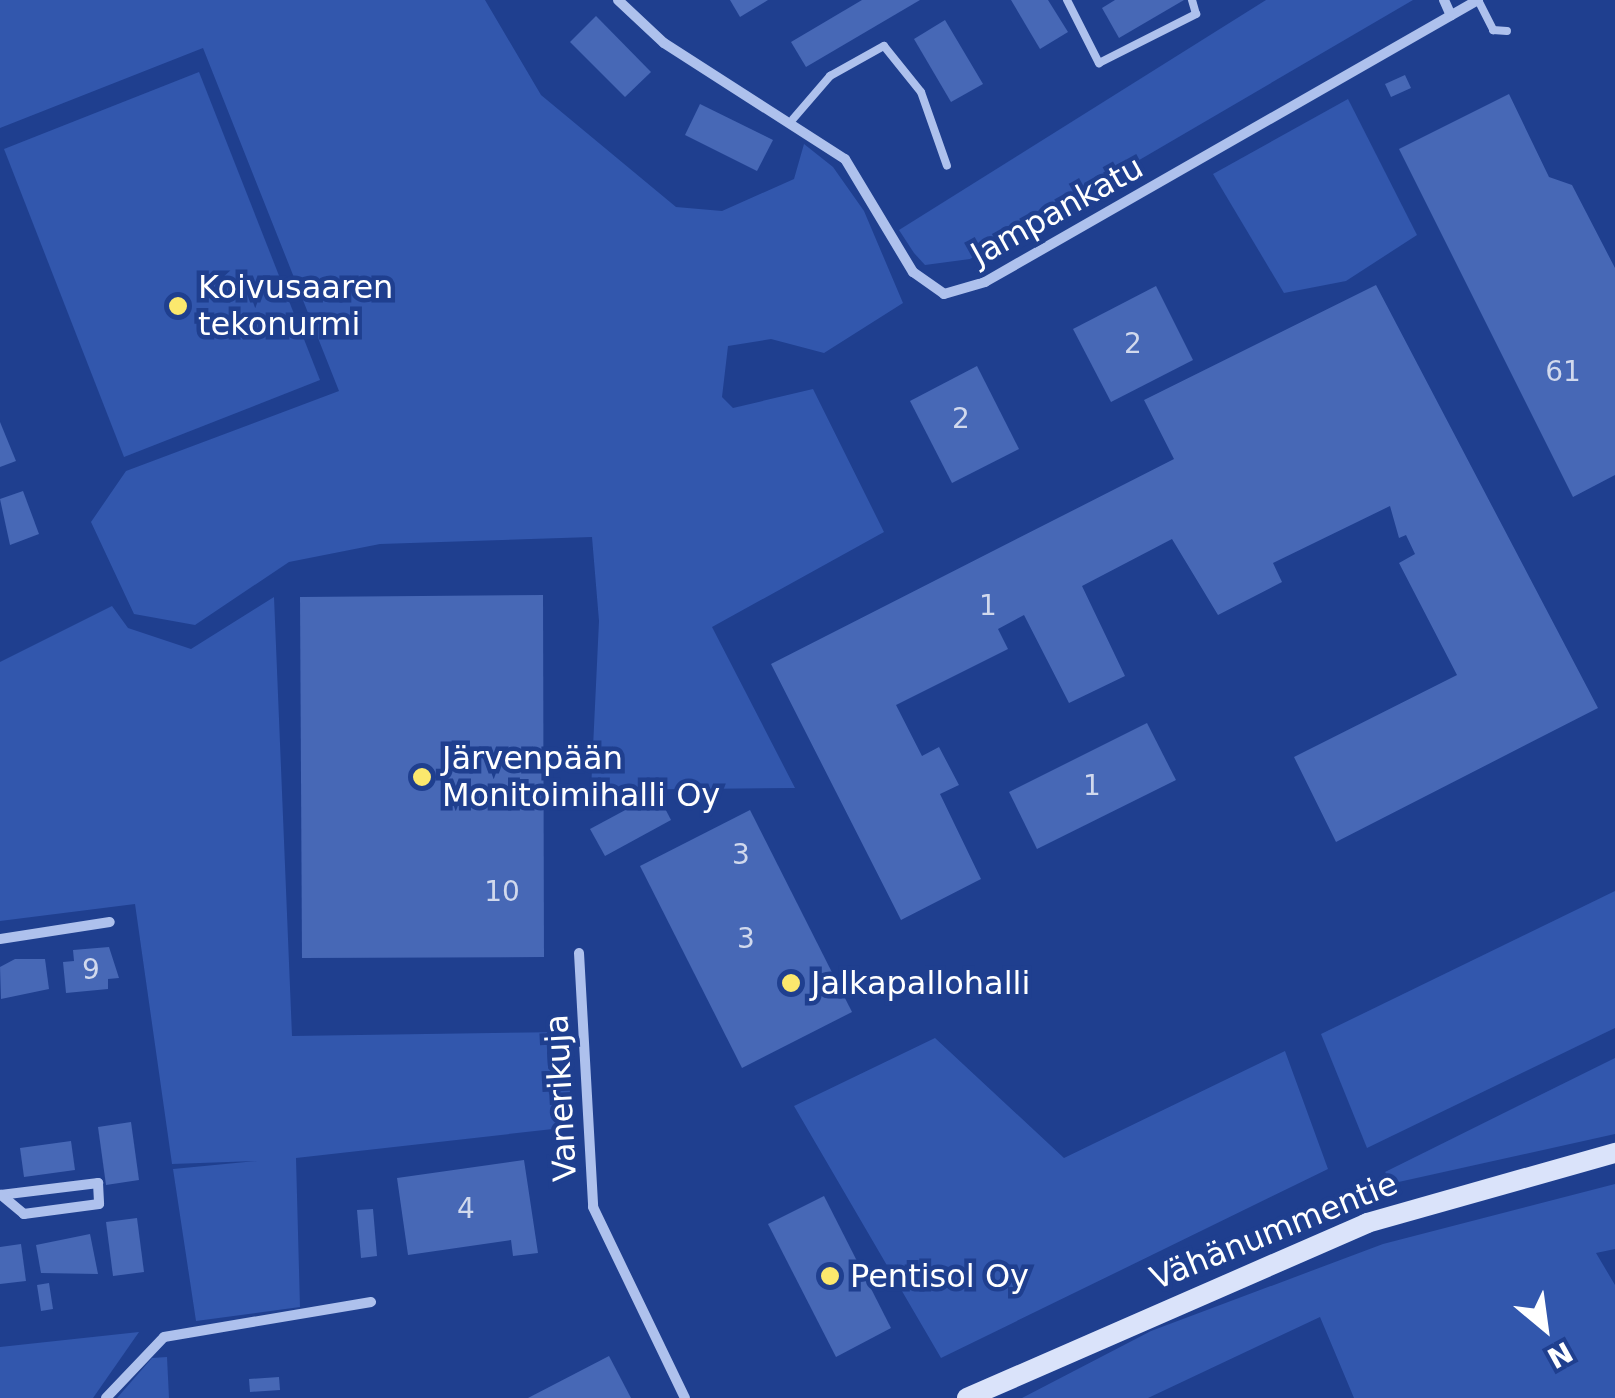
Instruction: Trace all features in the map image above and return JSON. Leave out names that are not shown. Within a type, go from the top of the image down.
[{"type":"main road","name":"Vähänummentie","points":[[967,1398],[1367,1224],[1615,1153]]},
{"type":"street","name":"Jampankatu","points":[[618,0],[664,43],[793,119],[845,159],[927,287],[964,292],[1478,0]]},
{"type":"street","points":[[1444,0],[1450,16]]},
{"type":"street","points":[[0,939],[110,922]]},
{"type":"street","name":"Vanerikuja","points":[[579,953],[593,1207],[686,1398]]},
{"type":"street","points":[[98,1183],[99,1204],[24,1214],[0,1195],[98,1183]]},
{"type":"street","points":[[106,1398],[164,1338],[371,1302]]},
{"type":"lane","points":[[1067,0],[1099,63],[1196,14],[1192,0]]},
{"type":"lane","points":[[1478,0],[1493,30],[1507,31]]},
{"type":"lane","points":[[793,119],[830,76],[884,46],[921,92],[947,166]]},
{"type":"shaded area","points":[[0,0],[485,0],[541,95],[676,207],[722,211],[794,179],[804,144],[833,167],[864,211],[903,303],[824,353],[771,339],[728,346],[722,397],[733,408],[813,389],[884,532],[712,627],[795,788],[591,790],[599,621],[592,537],[380,544],[289,562],[195,625],[134,614],[91,522],[126,471],[339,391],[203,48],[0,128]]},
{"type":"shaded area","points":[[1266,0],[1413,0],[970,259],[925,265],[914,253],[899,230]]},
{"type":"shaded area","name":"Koivusaaren tekonurmi","points":[[199,72],[320,380],[124,457],[4,149]]},
{"type":"shaded area","points":[[1348,99],[1417,235],[1346,281],[1284,293],[1213,174]]},
{"type":"shaded area","points":[[274,597],[292,1036],[568,1032],[571,1127],[296,1158],[300,1307],[196,1321],[173,1169],[257,1161],[172,1164],[135,904],[0,921],[0,662],[112,606],[128,628],[191,649]]},
{"type":"shaded area","points":[[1615,891],[1615,1028],[1367,1148],[1321,1034]]},
{"type":"shaded area","points":[[935,1038],[1064,1158],[1285,1051],[1328,1169],[941,1358],[794,1106]]},
{"type":"shaded area","points":[[1615,1058],[1615,1134],[1394,1183],[1385,1172]]},
{"type":"shaded area","points":[[1615,1184],[1615,1249],[1596,1253],[1615,1285],[1615,1398],[1354,1398],[1320,1317],[1148,1398],[1022,1398],[1151,1331],[1383,1244]]},
{"type":"shaded area","points":[[139,1332],[93,1398],[0,1398],[0,1347]]},
{"type":"shaded area","points":[[167,1357],[169,1398],[117,1398],[152,1358]]},
{"type":"building","points":[[730,0],[768,0],[740,17]]},
{"type":"building","points":[[862,0],[920,0],[806,67],[791,42]]},
{"type":"building","points":[[1011,0],[1048,0],[1068,32],[1040,49]]},
{"type":"building","points":[[1115,0],[1184,0],[1119,38],[1102,8]]},
{"type":"building","points":[[596,16],[651,72],[625,97],[570,42]]},
{"type":"building","points":[[945,20],[983,84],[951,102],[914,39]]},
{"type":"building","points":[[1405,75],[1411,88],[1391,97],[1385,84]]},
{"type":"building","points":[[1509,94],[1549,177],[1572,185],[1615,268],[1615,475],[1573,497],[1399,149]]},
{"type":"building","points":[[700,104],[773,140],[757,171],[685,135]]},
{"type":"building","points":[[1376,285],[1598,708],[1336,842],[1294,757],[1457,675],[1399,563],[1415,554],[1406,535],[1399,538],[1390,506],[1273,563],[1282,582],[1218,615],[1172,539],[1082,586],[1125,676],[1069,703],[1024,615],[998,629],[1008,649],[896,705],[922,756],[939,747],[959,785],[940,794],[981,879],[901,920],[771,664],[1174,459],[1144,400]]},
{"type":"building","points":[[1156,286],[1193,360],[1111,402],[1073,329]]},
{"type":"building","points":[[977,366],[1019,449],[952,483],[910,401]]},
{"type":"building","points":[[0,422],[16,461],[0,467]]},
{"type":"building","points":[[23,491],[39,534],[10,545],[0,499]]},
{"type":"building","name":"Järvenpään Monitoimihalli Oy","points":[[543,595],[544,957],[302,958],[300,597]]},
{"type":"building","points":[[1147,723],[1176,780],[1037,849],[1009,792]]},
{"type":"building","points":[[657,793],[671,820],[605,856],[590,829]]},
{"type":"building","points":[[750,810],[852,1012],[742,1068],[640,866]]},
{"type":"building","points":[[109,947],[119,978],[108,979],[108,989],[66,993],[63,962],[74,961],[73,950]]},
{"type":"building","points":[[15,959],[45,959],[49,989],[1,999],[0,967]]},
{"type":"building","points":[[131,1122],[139,1180],[106,1185],[98,1127]]},
{"type":"building","points":[[71,1141],[75,1170],[24,1177],[20,1148]]},
{"type":"building","points":[[524,1160],[538,1253],[513,1256],[511,1240],[408,1255],[397,1178]]},
{"type":"building","name":"Pentisol Oy","points":[[824,1196],[891,1328],[836,1357],[768,1224]]},
{"type":"building","points":[[373,1209],[377,1256],[361,1258],[357,1210]]},
{"type":"building","points":[[137,1218],[144,1272],[113,1276],[106,1222]]},
{"type":"building","points":[[90,1234],[98,1274],[41,1273],[36,1245]]},
{"type":"building","points":[[21,1244],[26,1281],[0,1284],[0,1247]]},
{"type":"building","points":[[49,1283],[53,1309],[41,1311],[37,1285]]},
{"type":"building","points":[[609,1356],[631,1398],[528,1398]]},
{"type":"building","points":[[279,1377],[280,1390],[250,1392],[249,1379]]},
{"type":"place","name":"Koivusaaren tekonurmi","points":[[178,306]]},
{"type":"place","name":"Järvenpään Monitoimihalli Oy","points":[[422,777]]},
{"type":"place","name":"Jalkapallohalli","points":[[791,983]]},
{"type":"place","name":"Pentisol Oy","points":[[830,1276]]}]
